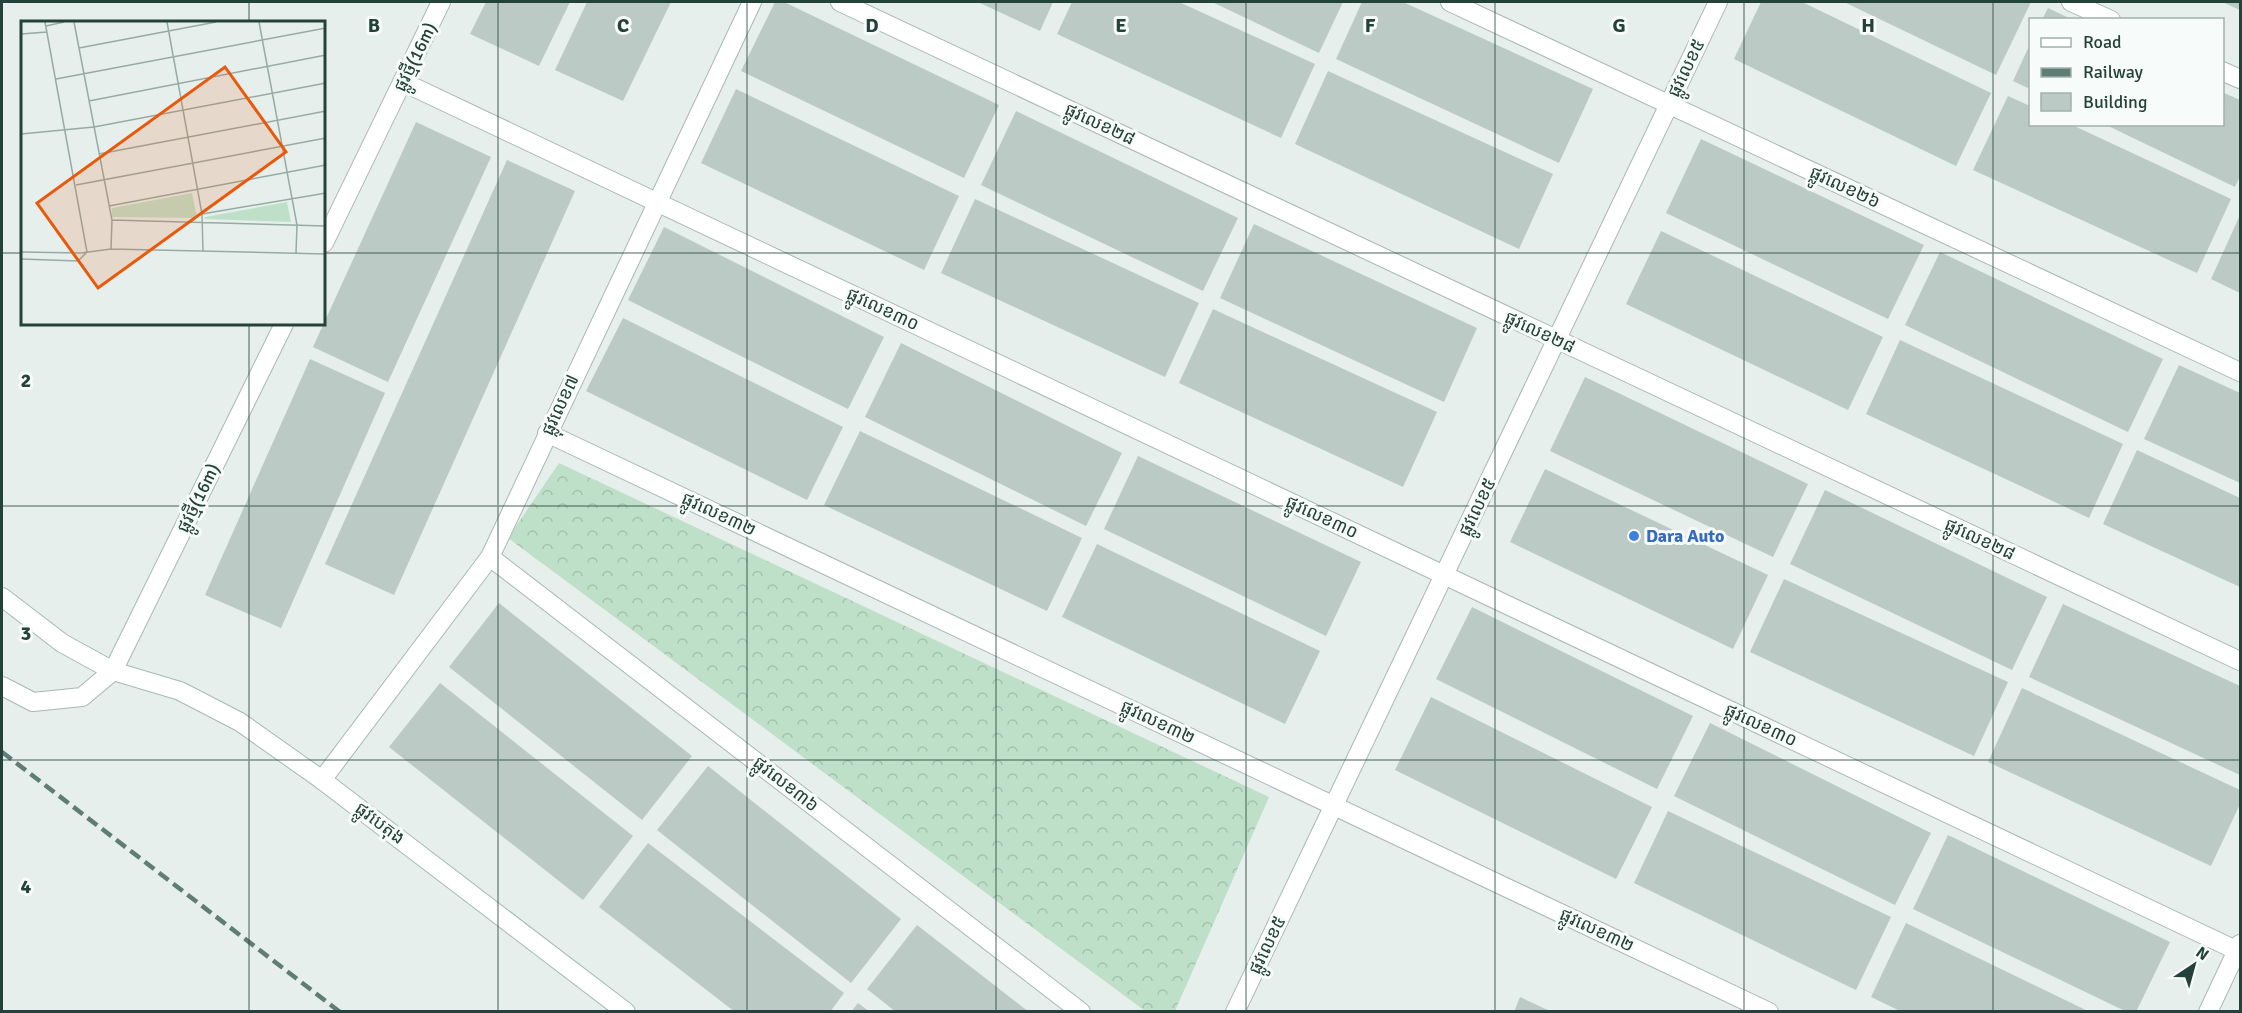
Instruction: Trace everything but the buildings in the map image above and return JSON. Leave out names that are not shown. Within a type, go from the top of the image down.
[{"type":"street","name":"ផ្លូវថ្មី(16m)","points":[[326,239],[441,2]]},
{"type":"street","name":"ផ្លុវលេខ៧","points":[[322,780],[490,557],[752,2]]},
{"type":"street","name":"ផ្លូវលេខ២៨","points":[[840,2],[2241,661]]},
{"type":"street","name":"ផ្លូវលេខ២៦","points":[[1450,2],[2241,372]]},
{"type":"street","name":"ផ្លូវលេខ៥","points":[[1235,1011],[1718,2]]},
{"type":"street","points":[[2072,2],[2107,18]]},
{"type":"street","points":[[2224,71],[2241,79]]},
{"type":"street","name":"ផ្លូវលេខ៣០","points":[[403,82],[2240,948]]},
{"type":"street","name":"ផ្លូវថ្មី(16m)","points":[[113,671],[283,326]]},
{"type":"street","name":"ផ្លូវលេខ៣២","points":[[547,433],[1769,1011]]},
{"type":"street","name":"ផ្លូវលេខ៣៦","points":[[490,557],[1081,1011]]},
{"type":"street","name":"ផ្លូវបេតុង","points":[[2,597],[62,644],[113,671],[180,692],[240,722],[322,780],[626,1011]]},
{"type":"street","points":[[2,686],[33,702],[82,698],[113,671]]},
{"type":"street","points":[[2208,1011],[2240,948]]},
{"type":"green space","points":[[559,463],[1269,797],[1175,1011],[1145,1011],[508,538]]},
{"type":"railway","points":[[2,752],[340,1012]]},
{"type":"place","name":"Dara Auto","points":[[1634,536]]}]
